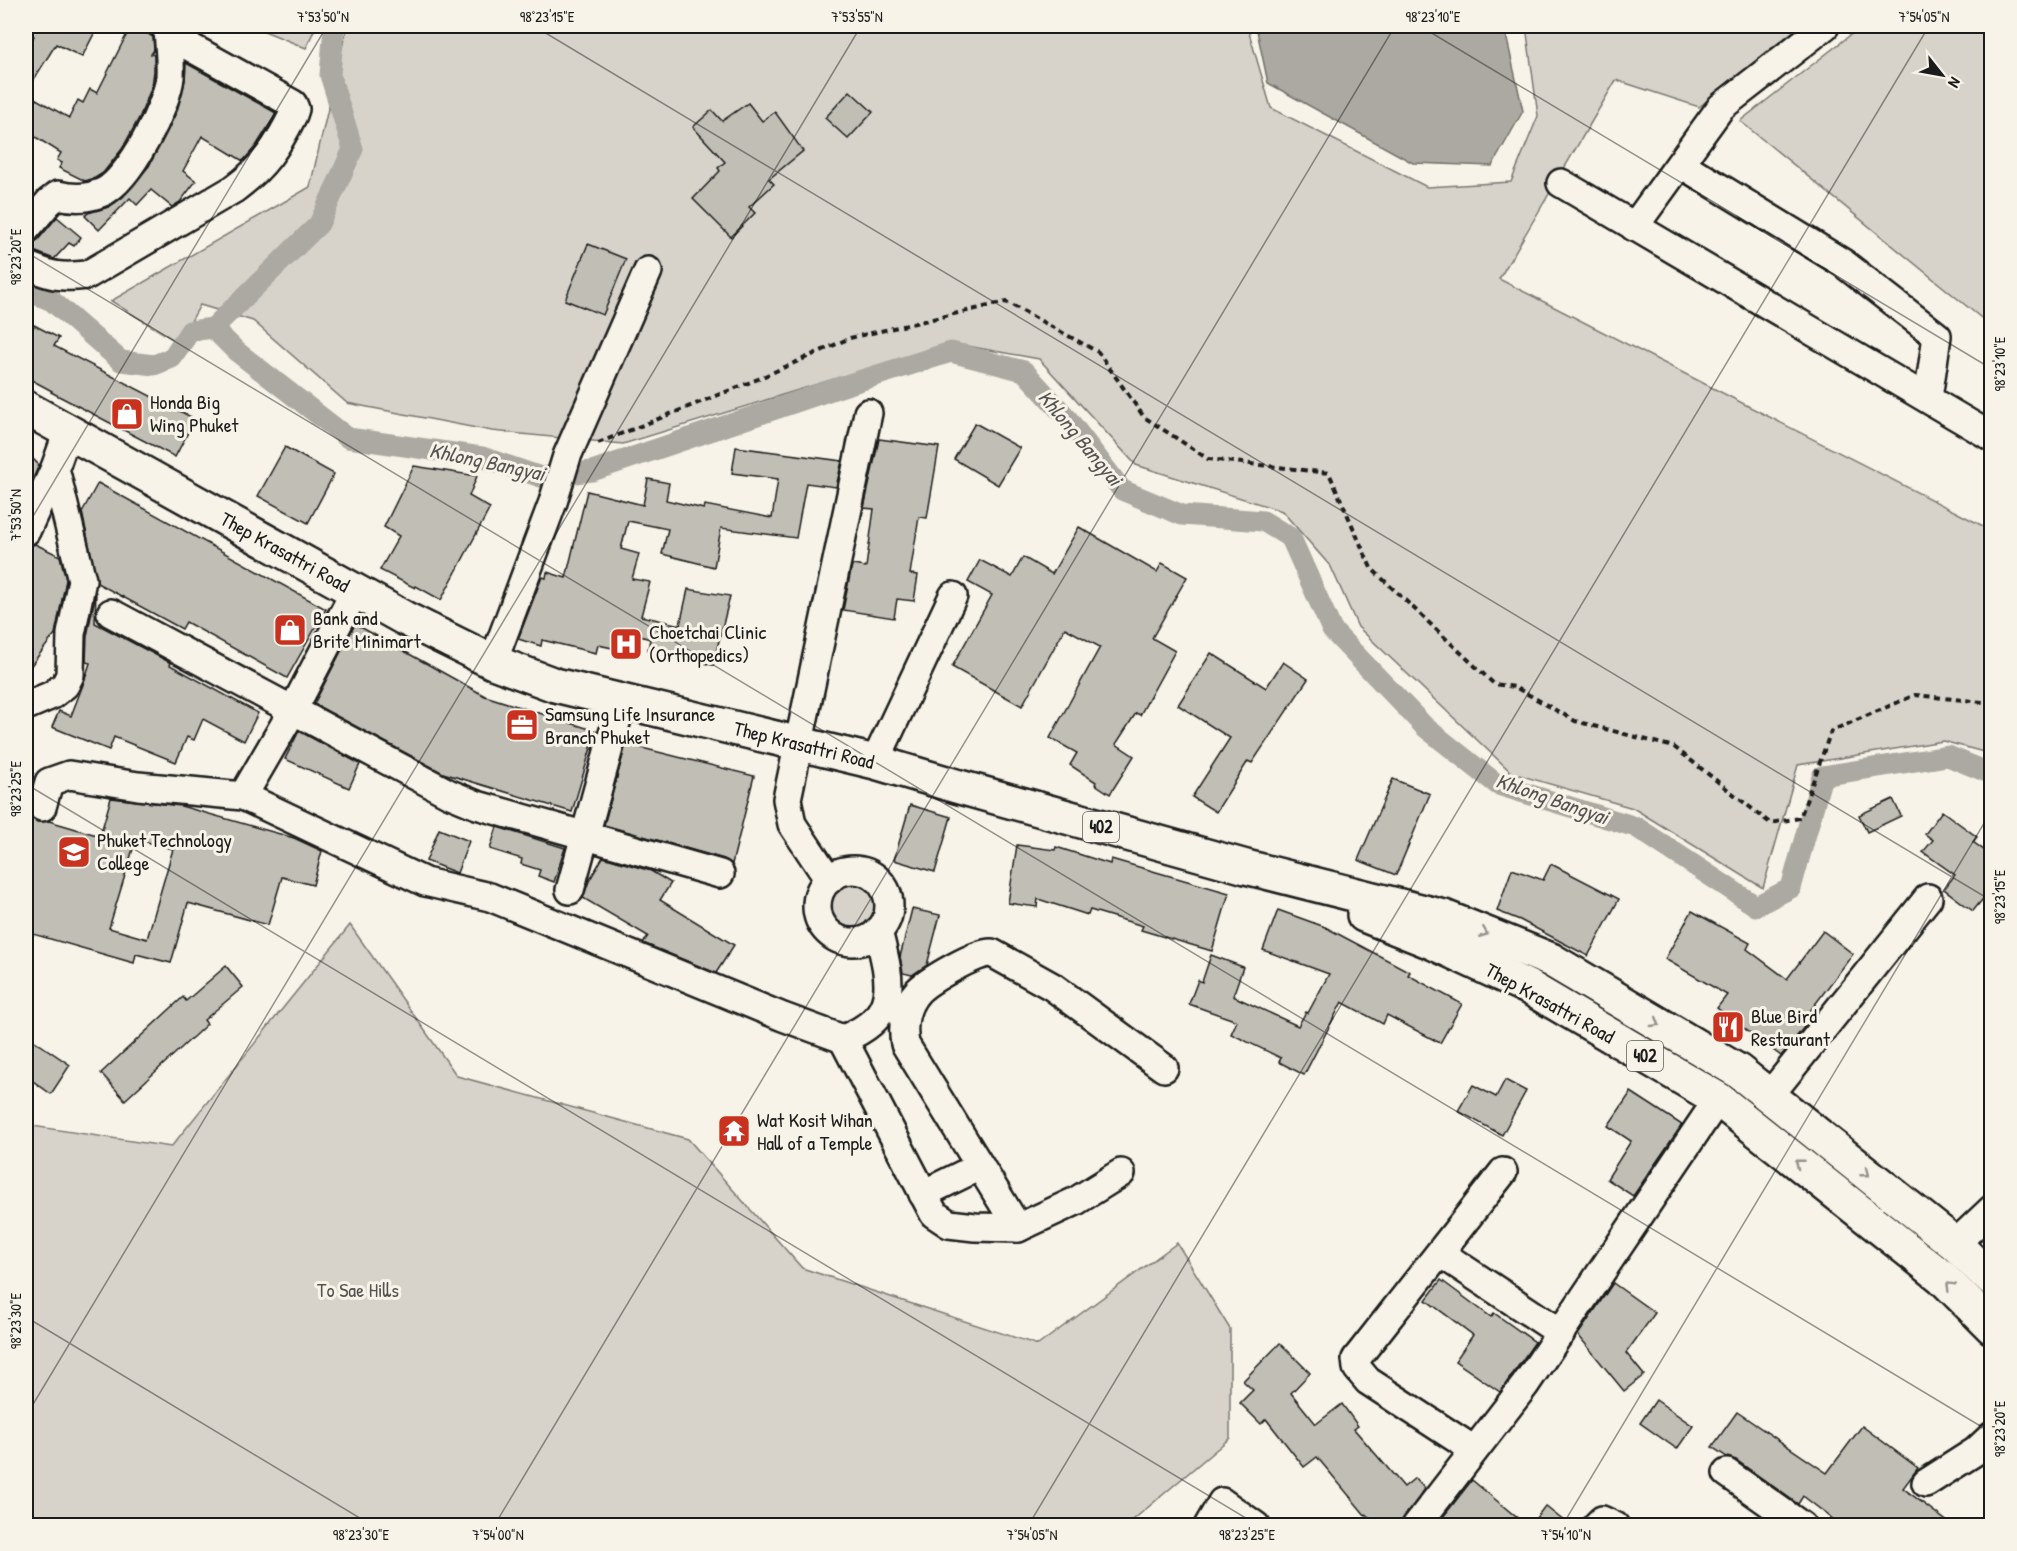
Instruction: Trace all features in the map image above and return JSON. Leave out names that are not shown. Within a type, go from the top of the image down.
[{"type":"main road","name":"Thep Krasattri Road","points":[[26,408],[355,591],[493,662],[555,685],[875,762],[1246,867],[1439,930],[1551,960],[1738,1071],[1955,1244],[1992,1280]]},
{"type":"main road","name":"Thep Krasattri Road","points":[[1439,930],[1530,988],[1718,1099],[1942,1277],[1992,1327]]},
{"type":"street","points":[[1634,227],[1721,108],[1825,26]]},
{"type":"street","points":[[26,229],[58,195],[78,200],[104,192],[120,178],[147,138],[159,116],[166,96],[170,77],[166,28]]},
{"type":"street","points":[[26,266],[49,275],[67,277],[87,275],[234,189],[253,175],[278,146],[295,110],[293,104],[190,48],[166,28]]},
{"type":"street","points":[[1681,164],[1843,263],[1937,336],[1928,399]]},
{"type":"street","points":[[1561,183],[1992,437]]},
{"type":"street","points":[[493,662],[553,502],[565,461],[648,271]]},
{"type":"street","points":[[829,880],[792,824],[787,799],[868,413]]},
{"type":"street","points":[[26,531],[55,468],[68,431]]},
{"type":"street","points":[[26,706],[52,695],[65,686],[70,675],[71,634],[81,580],[55,468]]},
{"type":"street","points":[[243,796],[293,710],[355,591]]},
{"type":"street","points":[[875,762],[952,596]]},
{"type":"street","points":[[111,612],[447,793],[477,805],[720,874]]},
{"type":"street","points":[[570,890],[622,701]]},
{"type":"street","points":[[42,807],[49,782],[69,775],[138,786],[243,796],[425,882],[490,897],[783,1017],[843,1039],[856,1034],[881,1016],[888,990],[888,969],[878,931]]},
{"type":"street","points":[[845,871],[857,871],[869,874],[879,882],[886,892],[889,904],[888,916],[878,931],[864,941],[853,943],[832,936],[825,929],[819,919],[817,908],[818,896],[829,880],[845,871]]},
{"type":"street","points":[[1769,1096],[1929,898]]},
{"type":"street","points":[[1018,1228],[905,1044],[902,1029],[907,1009],[918,992],[963,962],[988,952],[1053,987],[1164,1068]]},
{"type":"street","points":[[843,1039],[934,1214],[949,1224],[1018,1228],[1076,1201],[1121,1173]]},
{"type":"street","points":[[1416,1526],[1525,1385],[1718,1099]]},
{"type":"street","points":[[923,1194],[980,1166]]},
{"type":"street","points":[[1474,1450],[1368,1381],[1357,1368],[1356,1359],[1503,1173]]},
{"type":"street","points":[[1955,1244],[1992,1209]]},
{"type":"street","points":[[1440,1253],[1561,1333]]},
{"type":"street","points":[[1926,1484],[1976,1451],[1992,1436]]},
{"type":"street","points":[[1727,1473],[1802,1526]]},
{"type":"street","points":[[1208,1526],[1222,1502],[1256,1526]]},
{"type":"street","points":[[1596,1526],[1602,1520],[1615,1526]]},
{"type":"path","points":[[565,461],[850,338],[1006,302],[1098,352],[1144,417],[1209,459],[1329,473],[1371,568],[1494,684],[1515,687],[1575,721],[1674,747],[1770,823],[1800,818],[1831,731],[1915,695],[1992,703]]},
{"type":"green space","points":[[252,26],[316,26],[306,48]]},
{"type":"green space","points":[[347,26],[1247,26],[1271,108],[1427,187],[1511,182],[1538,116],[1526,26],[1801,26],[1699,107],[1616,80],[1499,279],[1991,530],[1991,754],[1943,741],[1798,765],[1763,888],[1633,808],[1512,773],[1358,627],[1331,567],[1282,511],[1136,465],[1039,359],[951,343],[623,444],[492,431],[347,403],[253,321],[200,305],[179,343],[111,301],[310,187]]},
{"type":"green space","points":[[1862,26],[1991,26],[1991,326],[1740,121]]},
{"type":"green space","points":[[852,881],[862,883],[871,889],[877,898],[879,908],[877,918],[871,927],[862,933],[852,935],[842,933],[833,927],[827,918],[825,908],[827,898],[833,889],[842,883]]},
{"type":"green space","name":"To Sae Hills","points":[[350,925],[457,1076],[688,1139],[802,1268],[1038,1345],[1177,1243],[1230,1329],[1230,1438],[1127,1525],[26,1525],[26,1125],[171,1147]]},
{"type":"shaded area","points":[[1256,26],[1504,26],[1523,111],[1492,166],[1413,163],[1268,83]]},
{"type":"building","points":[[26,26],[98,26],[82,57],[56,44],[26,92],[26,51],[34,36],[26,31]]},
{"type":"building","points":[[131,26],[136,26],[153,37],[152,86],[140,116],[122,149],[103,173],[85,181],[59,168],[62,163],[57,160],[61,153],[26,131],[26,93],[69,118],[78,100],[83,103],[90,89],[97,93]]},
{"type":"building","points":[[186,63],[276,113],[273,119],[256,146],[243,161],[202,136],[183,171],[196,181],[180,202],[172,207],[151,190],[137,205],[130,198],[99,230],[85,216],[109,207],[123,197],[149,166],[177,111],[185,80]]},
{"type":"building","points":[[850,91],[873,112],[848,139],[825,118]]},
{"type":"building","points":[[748,103],[762,121],[775,112],[803,151],[769,179],[774,184],[749,207],[755,213],[731,237],[693,199],[720,171],[718,168],[725,162],[693,127],[712,110],[722,121]]},
{"type":"building","points":[[57,217],[81,237],[74,246],[69,243],[54,259],[26,248],[26,244],[32,244],[38,240]]},
{"type":"building","points":[[588,244],[626,259],[603,315],[565,300]]},
{"type":"building","points":[[34,325],[59,338],[54,346],[195,419],[175,457],[26,377],[26,342]]},
{"type":"building","points":[[975,423],[1020,448],[998,485],[954,459]]},
{"type":"building","points":[[879,439],[939,447],[927,518],[919,517],[910,574],[918,575],[914,601],[897,599],[894,618],[843,610],[852,565],[866,567],[874,509],[864,508]]},
{"type":"building","points":[[285,447],[334,474],[308,523],[258,496]]},
{"type":"building","points":[[736,447],[842,461],[836,487],[806,483],[796,538],[721,528],[714,567],[662,554],[668,529],[628,521],[621,549],[639,554],[632,579],[650,582],[641,616],[680,625],[688,589],[730,596],[713,665],[648,650],[650,639],[627,632],[622,650],[598,645],[596,653],[542,640],[541,646],[518,639],[542,577],[546,578],[547,572],[566,578],[587,491],[643,505],[648,479],[669,483],[666,500],[704,509],[705,505],[772,518],[778,479],[732,473]]},
{"type":"building","points":[[26,452],[39,465],[26,494]]},
{"type":"building","points":[[414,466],[477,476],[469,496],[490,508],[441,600],[380,570],[399,536],[384,527]]},
{"type":"building","points":[[98,483],[326,609],[287,678],[186,622],[182,629],[97,583],[82,512]]},
{"type":"building","points":[[1079,527],[1157,572],[1162,563],[1187,577],[1152,638],[1175,651],[1140,715],[1136,713],[1116,744],[1134,756],[1110,794],[1070,765],[1077,753],[1050,738],[1100,647],[1065,628],[1022,706],[952,667],[992,595],[968,582],[980,560],[1012,577],[1023,557],[1052,574]]},
{"type":"building","points":[[35,544],[60,556],[66,580],[55,634],[26,672],[26,551],[28,547]]},
{"type":"building","points":[[96,592],[95,623],[258,713],[244,741],[203,719],[194,740],[187,737],[176,762],[114,737],[109,750],[52,727],[59,711],[71,716],[84,682],[90,663],[86,662],[87,636]]},
{"type":"building","points":[[355,624],[485,696],[596,731],[572,812],[443,773],[314,704]]},
{"type":"building","points":[[1211,653],[1266,688],[1283,662],[1308,679],[1252,763],[1248,761],[1216,812],[1192,797],[1230,738],[1178,705]]},
{"type":"building","points":[[299,731],[360,764],[349,788],[285,759]]},
{"type":"building","points":[[626,744],[754,776],[732,864],[724,859],[604,825]]},
{"type":"building","points":[[1393,779],[1430,794],[1396,875],[1358,860]]},
{"type":"building","points":[[111,798],[181,806],[294,838],[322,851],[313,885],[282,877],[268,925],[188,903],[171,963],[136,954],[134,963],[26,932],[26,813],[37,822],[49,821],[100,836]],"holes":[[[136,839],[173,849],[147,939],[109,928]]]},
{"type":"building","points":[[1893,799],[1901,816],[1867,832],[1859,815]]},
{"type":"building","points":[[910,805],[951,817],[935,872],[894,860]]},
{"type":"building","points":[[1942,811],[1977,837],[1973,842],[1992,856],[1992,888],[1973,911],[1944,889],[1955,875],[1923,852],[1933,840],[1925,834]]},
{"type":"building","points":[[497,827],[565,848],[554,882],[538,876],[540,870],[521,864],[522,859],[490,849]]},
{"type":"building","points":[[439,829],[469,841],[457,873],[426,861]]},
{"type":"building","points":[[1017,845],[1055,850],[1056,847],[1110,864],[1111,859],[1229,893],[1212,951],[1141,930],[1143,926],[1090,910],[1088,915],[1038,899],[1037,907],[1008,903]]},
{"type":"building","points":[[603,857],[651,871],[671,883],[660,900],[734,945],[716,973],[643,943],[648,936],[583,898],[589,881]]},
{"type":"building","points":[[1551,864],[1619,899],[1588,956],[1520,920],[1497,911],[1512,869],[1543,880]]},
{"type":"building","points":[[912,909],[940,915],[927,965],[912,975],[903,973],[900,957]]},
{"type":"building","points":[[1278,910],[1325,927],[1410,972],[1408,975],[1462,1004],[1440,1043],[1387,1015],[1383,1024],[1342,1002],[1304,1075],[1279,1062],[1281,1058],[1231,1034],[1237,1021],[1189,1004],[1198,980],[1202,982],[1211,955],[1243,967],[1233,996],[1298,1026],[1306,1012],[1308,1013],[1329,974],[1263,950]]},
{"type":"building","points":[[1692,911],[1750,943],[1747,949],[1787,979],[1823,931],[1853,954],[1801,1023],[1805,1026],[1781,1056],[1717,1008],[1727,995],[1665,959]]},
{"type":"building","points":[[226,966],[243,987],[204,1020],[207,1024],[125,1100],[101,1073],[183,997],[186,1001]]},
{"type":"building","points":[[26,1035],[70,1065],[51,1094],[26,1076]]},
{"type":"building","points":[[1505,1080],[1526,1091],[1502,1135],[1458,1111],[1473,1085],[1496,1097]]},
{"type":"building","points":[[1631,1092],[1682,1125],[1633,1196],[1607,1179],[1631,1141],[1608,1126]]},
{"type":"building","points":[[1441,1280],[1491,1317],[1494,1313],[1535,1342],[1500,1392],[1455,1361],[1473,1335],[1426,1300]]},
{"type":"building","points":[[1613,1283],[1655,1313],[1626,1353],[1644,1375],[1624,1391],[1578,1335]]},
{"type":"building","points":[[1280,1343],[1310,1373],[1291,1393],[1316,1424],[1342,1404],[1358,1426],[1354,1429],[1404,1487],[1415,1478],[1425,1489],[1398,1526],[1376,1526],[1317,1457],[1304,1467],[1266,1419],[1261,1424],[1240,1403],[1253,1390],[1243,1381]]},
{"type":"building","points":[[1656,1400],[1693,1426],[1677,1449],[1640,1423]]},
{"type":"building","points":[[1737,1412],[1827,1473],[1862,1426],[1918,1468],[1903,1488],[1953,1526],[1842,1526],[1803,1496],[1798,1504],[1736,1460],[1712,1447]]},
{"type":"building","points":[[1472,1480],[1527,1526],[1436,1526]]},
{"type":"building","points":[[1545,1506],[1570,1526],[1530,1526]]},
{"type":"waterway","points":[[213,328],[319,224],[353,149],[330,75],[334,26]]},
{"type":"waterway","name":"Khlong Bangyai","points":[[26,290],[52,301],[121,361],[154,365],[172,358],[190,331],[213,328],[236,351],[348,438],[482,457],[541,477],[592,471],[951,352],[1024,371],[1067,418],[1122,490],[1182,515],[1263,521],[1291,538],[1332,630],[1425,727],[1498,785],[1636,827],[1756,906],[1791,888],[1822,776],[1948,756],[1992,774]]},
{"type":"place","name":"Honda Big Wing Phuket","points":[[127,414]]},
{"type":"place","name":"Bank and Brite Minimart","points":[[290,630]]},
{"type":"place","name":"Choetchai Clinic (Orthopedics)","points":[[626,644]]},
{"type":"place","name":"Samsung Life Insurance Branch Phuket","points":[[522,725]]},
{"type":"place","name":"Phuket Technology College","points":[[74,852]]},
{"type":"place","name":"Blue Bird Restaurant","points":[[1728,1027]]},
{"type":"place","name":"Wat Kosit Wihan Hall of a Temple","points":[[734,1131]]}]
